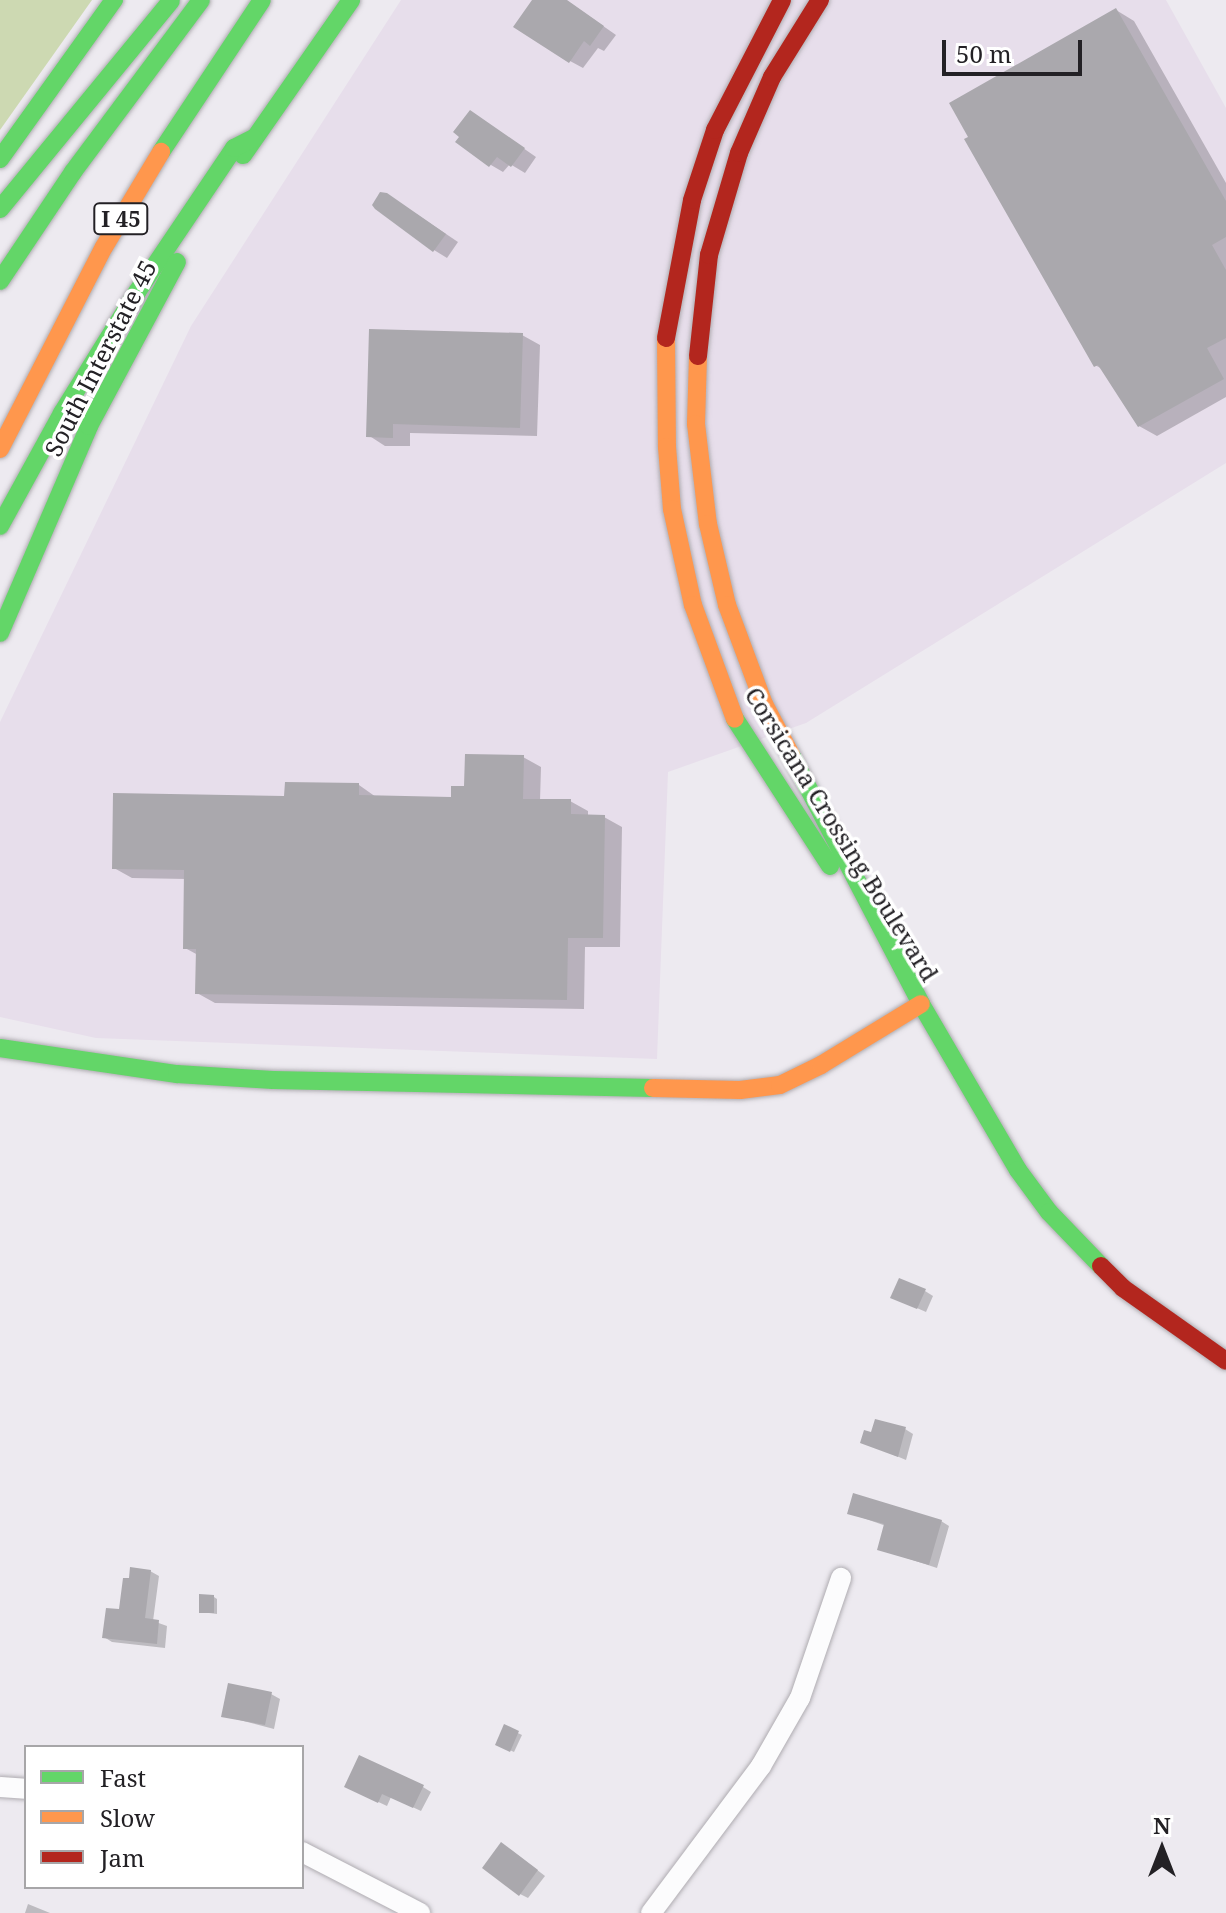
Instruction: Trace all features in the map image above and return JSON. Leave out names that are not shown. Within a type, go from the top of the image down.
[{"type":"main road","points":[[0,159],[114,0]]},
{"type":"main road","points":[[0,209],[172,0]]},
{"type":"main road","name":"I 45","points":[[0,281],[73,172],[201,0]]},
{"type":"main road","name":"I 45","points":[[0,449],[104,247],[175,128],[262,0]]},
{"type":"main road","name":"South Interstate 45","points":[[0,633],[89,426],[160,289],[254,138],[351,0]]},
{"type":"main road","points":[[773,3],[813,4]]},
{"type":"main road","name":"Corsicana Crossing Boulevard","points":[[773,3],[715,130],[692,200],[671,304],[664,390],[672,509],[693,605],[735,720],[921,1004]]},
{"type":"main road","name":"Corsicana Crossing Boulevard","points":[[813,4],[772,77],[739,153],[709,255],[702,309],[696,424],[708,524],[727,605],[764,704],[921,1004],[991,1126],[1049,1212],[1123,1288],[1226,1361]]},
{"type":"main road","points":[[0,526],[55,425],[137,292],[234,148],[254,138]]},
{"type":"main road","points":[[0,1048],[177,1074],[273,1080],[740,1090],[780,1085],[921,1004]]},
{"type":"street","points":[[671,304],[702,309]]},
{"type":"street","points":[[735,720],[764,704]]},
{"type":"street","points":[[651,1913],[761,1766],[800,1698],[841,1578]]},
{"type":"street","points":[[0,1787],[24,1789]]},
{"type":"street","points":[[304,1853],[420,1913]]},
{"type":"shaded area","points":[[401,0],[1166,0],[1226,108],[1226,463],[806,723],[668,772],[657,1059],[96,1038],[0,1017],[0,722],[191,326]]},
{"type":"green space","points":[[0,0],[92,0],[0,130]]},
{"type":"building","points":[[532,0],[567,0],[604,26],[590,46],[584,41],[569,63],[513,27]]},
{"type":"building","points":[[1116,8],[1226,201],[1226,237],[1212,245],[1226,270],[1226,338],[1207,348],[1224,379],[1138,427],[1098,365],[1094,367],[964,139],[968,137],[949,103]]},
{"type":"building","points":[[470,110],[525,148],[511,167],[497,157],[489,167],[455,142],[459,137],[453,132]]},
{"type":"building","points":[[380,192],[387,193],[446,234],[433,252],[375,209],[372,205]]},
{"type":"building","points":[[369,329],[523,333],[520,428],[393,424],[393,438],[366,437]]},
{"type":"building","points":[[465,754],[524,755],[523,799],[571,799],[571,814],[605,815],[603,938],[568,938],[567,1000],[195,994],[196,949],[183,949],[184,870],[112,869],[113,793],[284,796],[285,782],[359,783],[359,795],[451,797],[451,786],[464,786]]},
{"type":"building","points":[[899,1278],[926,1289],[917,1309],[890,1298]]},
{"type":"building","points":[[875,1419],[906,1427],[898,1457],[860,1443],[864,1430],[871,1432]]},
{"type":"building","points":[[853,1493],[942,1520],[929,1565],[877,1550],[884,1524],[847,1514]]},
{"type":"building","points":[[130,1567],[151,1570],[145,1618],[159,1620],[157,1644],[102,1638],[106,1608],[119,1609],[123,1578],[129,1578]]},
{"type":"building","points":[[199,1594],[214,1595],[214,1613],[199,1613]]},
{"type":"building","points":[[228,1683],[272,1692],[265,1725],[221,1717]]},
{"type":"building","points":[[504,1724],[519,1731],[510,1752],[495,1745]]},
{"type":"building","points":[[359,1755],[424,1785],[413,1808],[382,1794],[378,1803],[344,1787]]},
{"type":"building","points":[[501,1842],[538,1870],[519,1896],[482,1868]]},
{"type":"traffic: fast","points":[[0,159],[114,0]]},
{"type":"traffic: fast","points":[[0,281],[73,172],[201,0]]},
{"type":"traffic: fast","points":[[161,152],[262,0]]},
{"type":"traffic: fast","points":[[243,155],[351,0]]},
{"type":"traffic: fast","points":[[0,209],[171,1]]},
{"type":"traffic: fast","points":[[0,526],[62,413],[137,292],[234,148],[254,138]]},
{"type":"traffic: fast","points":[[0,633],[89,426],[177,262]]},
{"type":"traffic: fast","points":[[735,719],[830,866]]},
{"type":"traffic: fast","points":[[791,755],[921,1004],[1018,1170],[1049,1212],[1101,1266]]},
{"type":"traffic: fast","points":[[0,1048],[177,1074],[273,1080],[653,1088]]},
{"type":"traffic: slow","points":[[0,449],[104,247],[161,152]]},
{"type":"traffic: slow","points":[[666,338],[667,447],[672,509],[693,605],[735,719]]},
{"type":"traffic: slow","points":[[698,356],[696,424],[708,524],[727,605],[764,704],[791,755]]},
{"type":"traffic: slow","points":[[653,1088],[740,1090],[780,1085],[821,1065],[921,1004]]},
{"type":"traffic: jam","points":[[666,338],[692,200],[715,130],[782,0]]},
{"type":"traffic: jam","points":[[698,356],[709,255],[739,153],[772,77],[820,0]]},
{"type":"traffic: jam","points":[[1101,1266],[1123,1288],[1226,1361]]}]
